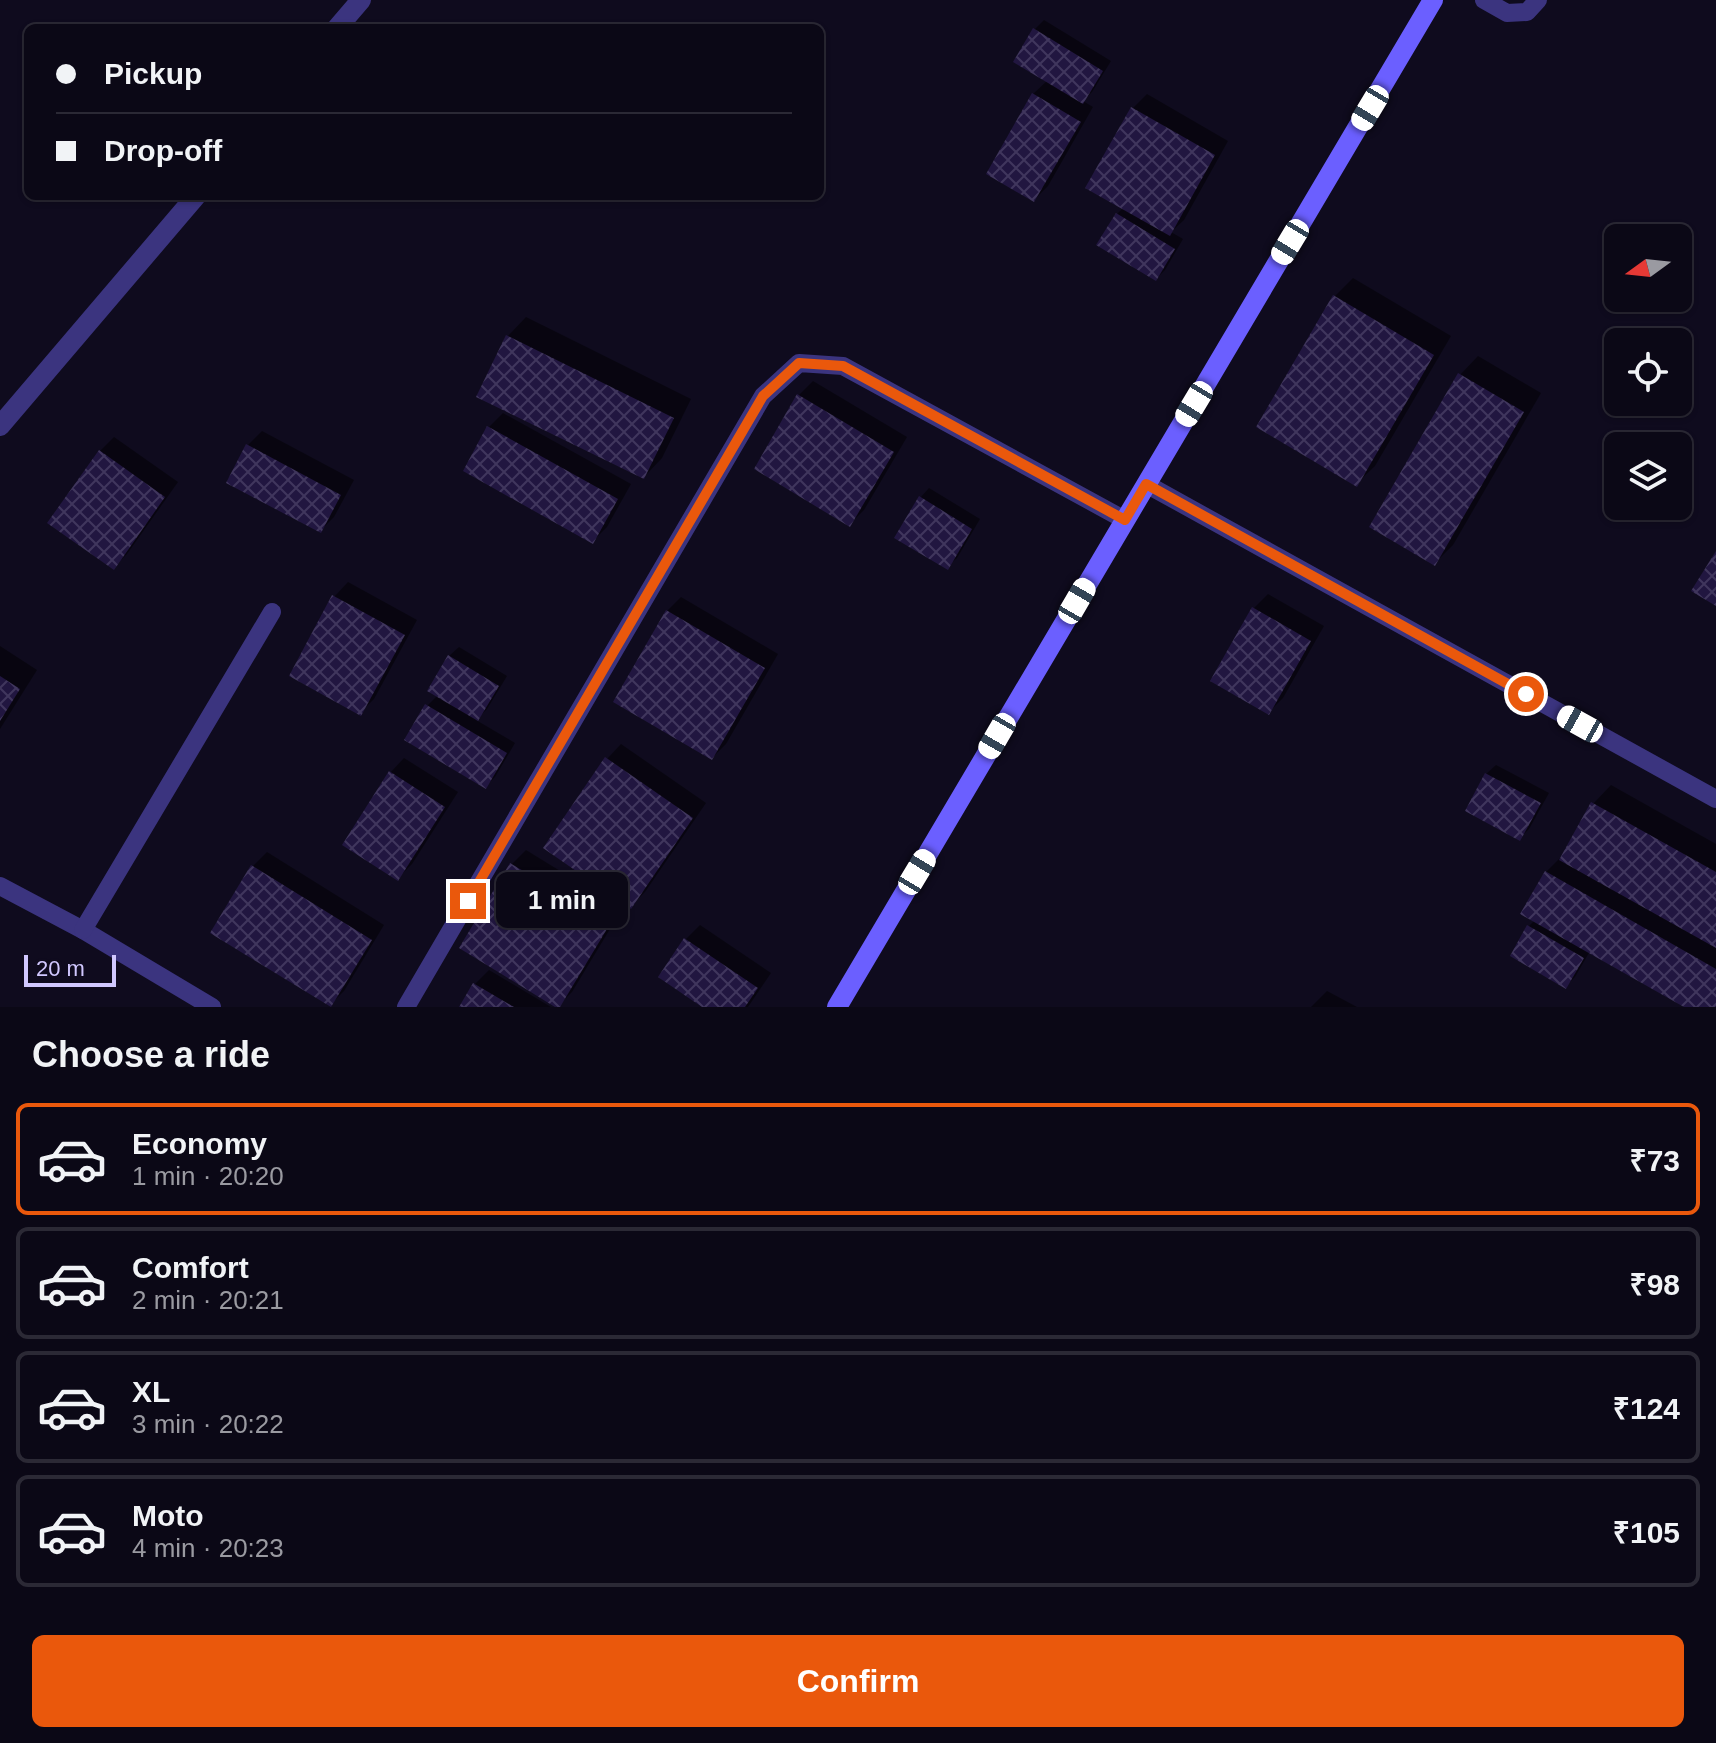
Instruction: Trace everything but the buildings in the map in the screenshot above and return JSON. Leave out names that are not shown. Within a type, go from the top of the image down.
[{"type":"street","points":[[340,24],[361,0]]},
{"type":"street","points":[[837,1007],[1433,0]]},
{"type":"street","points":[[0,426],[193,200]]},
{"type":"lane","points":[[1484,0],[1507,13],[1527,12],[1538,0]]},
{"type":"lane","points":[[406,1007],[763,396],[799,363],[843,366],[1125,520]]},
{"type":"lane","points":[[1146,484],[1716,799]]},
{"type":"lane","points":[[83,930],[272,612]]},
{"type":"lane","points":[[0,886],[83,930],[212,1007]]},
{"type":"route","points":[[468,901],[763,396],[799,363],[843,366],[1125,520],[1146,484],[1526,694]]}]
